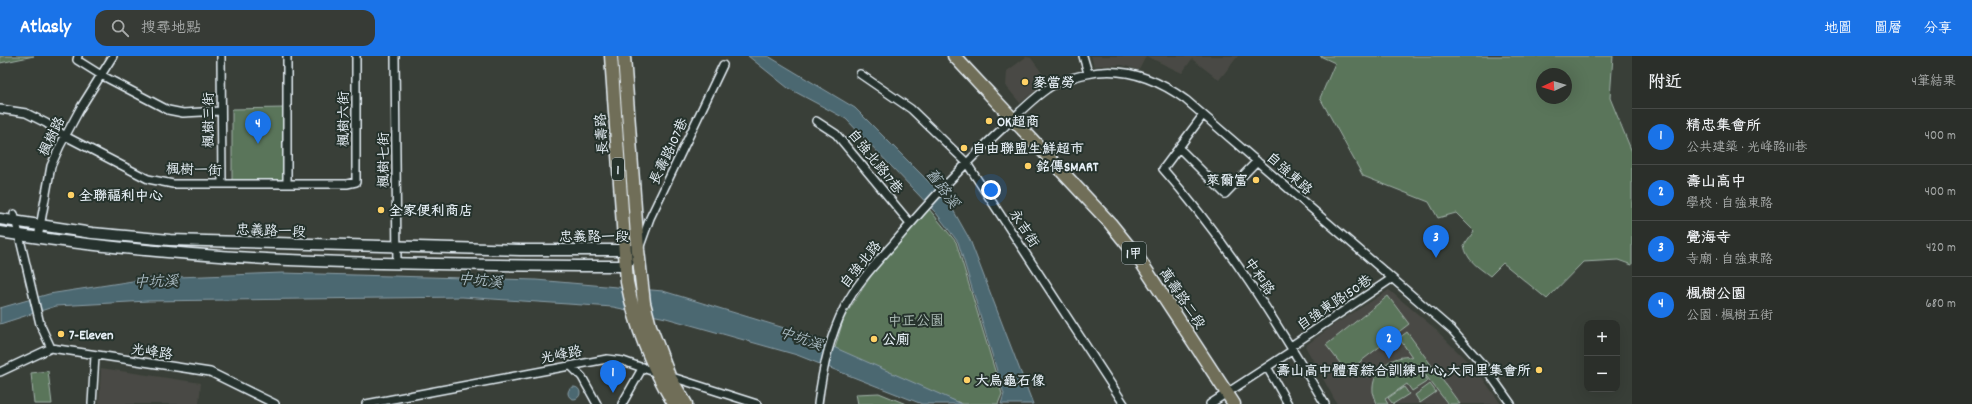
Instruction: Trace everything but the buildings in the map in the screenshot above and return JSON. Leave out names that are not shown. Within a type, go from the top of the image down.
[{"type":"main road","name":"長壽路","points":[[611,56],[627,282],[638,330],[655,372]]},
{"type":"main road","name":"長壽路","points":[[624,56],[638,250],[644,303],[650,326],[669,376]]},
{"type":"main road","name":"萬壽路二段","points":[[954,56],[1110,223],[1139,259],[1234,404]]},
{"type":"main road","name":"忠義路一段","points":[[0,219],[15,218],[40,225],[107,234],[170,240],[624,251],[638,250]]},
{"type":"main road","name":"忠義路一段","points":[[0,232],[174,254],[397,264],[625,266],[638,250]]},
{"type":"main road","name":"1","points":[[655,372],[674,404]]},
{"type":"main road","name":"1","points":[[669,376],[686,404]]},
{"type":"street","name":"楓樹路","points":[[38,238],[51,166],[65,136],[113,56]]},
{"type":"street","name":"楓樹三街","points":[[221,56],[222,184]]},
{"type":"street","points":[[287,56],[287,184]]},
{"type":"street","name":"楓樹六街","points":[[356,56],[356,182]]},
{"type":"street","name":"楓樹七街","points":[[396,56],[397,264]]},
{"type":"street","points":[[1083,56],[1088,73]]},
{"type":"street","points":[[78,58],[101,75],[168,110],[183,113],[221,111]]},
{"type":"street","name":"長壽路107巷","points":[[638,250],[650,218],[723,65]]},
{"type":"street","name":"自強東路","points":[[1012,119],[1050,87],[1088,73],[1108,71],[1140,76],[1172,90],[1257,161],[1391,279],[1452,330],[1484,366],[1511,404]]},
{"type":"street","name":"永吉街","points":[[860,74],[911,109],[966,162],[1124,404]]},
{"type":"street","name":"楓樹一街","points":[[0,109],[26,113],[46,122],[65,136],[148,179],[173,184],[287,184],[356,182]]},
{"type":"street","points":[[1203,115],[1178,148],[1225,194],[1257,161]]},
{"type":"street","points":[[966,162],[1012,119]]},
{"type":"street","name":"自強北路17巷","points":[[816,121],[836,134],[910,224]]},
{"type":"street","name":"中和路","points":[[1178,148],[1163,170],[1179,187],[1224,246],[1292,348],[1326,404]]},
{"type":"street","name":"自強北路","points":[[818,404],[822,377],[832,337],[847,301],[860,283],[918,214],[966,162]]},
{"type":"street","points":[[0,372],[51,348],[39,319],[15,218]]},
{"type":"street","name":"自強東路150巷","points":[[1210,404],[1267,367],[1391,279]]},
{"type":"street","name":"光峰路","points":[[51,348],[95,356],[210,372],[275,404]]},
{"type":"street","points":[[92,404],[95,356]]},
{"type":"street","name":"光峰路","points":[[366,404],[607,359],[643,367],[757,404]]},
{"type":"street","points":[[571,366],[582,377],[597,404]]},
{"type":"street","points":[[622,404],[643,367]]},
{"type":"street","points":[[1267,367],[1288,404]]},
{"type":"shaded area","points":[[1091,56],[1146,56],[1139,70],[1122,65],[1094,66]]},
{"type":"shaded area","points":[[1146,56],[1238,56],[1219,80],[1192,59],[1182,73]]},
{"type":"shaded area","points":[[1026,57],[1031,58],[1048,81],[1020,103],[1006,86],[1007,71]]},
{"type":"shaded area","points":[[1389,290],[1432,326],[1478,372],[1501,404],[1337,404],[1305,346],[1332,326]]},
{"type":"shaded area","points":[[101,368],[201,383],[199,404],[99,404]]},
{"type":"green space","points":[[0,56],[34,56],[0,63]]},
{"type":"green space","points":[[1320,56],[1613,56],[1610,98],[1632,152],[1632,265],[1618,260],[1583,262],[1547,299],[1503,263],[1490,276],[1473,263],[1465,251],[1464,245],[1474,231],[1456,213],[1438,218],[1429,202],[1363,176],[1320,98],[1335,63]]},
{"type":"green space","points":[[284,108],[285,180],[232,180],[232,109]]},
{"type":"green space","name":"中正公園","points":[[929,209],[956,242],[1002,394],[998,404],[963,404],[833,355],[844,317],[875,270]]},
{"type":"green space","points":[[1388,296],[1409,324],[1347,372],[1326,345]]},
{"type":"green space","points":[[1407,332],[1460,404],[1448,404],[1423,372],[1428,381],[1412,391],[1407,384],[1385,399],[1388,404],[1377,404],[1373,392],[1373,384],[1379,370],[1391,361],[1398,358],[1412,357],[1399,338]]},
{"type":"green space","points":[[48,371],[52,404],[34,404],[31,373]]},
{"type":"green space","points":[[1430,384],[1436,392],[1420,403],[1415,395]]},
{"type":"green space","points":[[1404,387],[1409,394],[1393,404],[1388,398]]},
{"type":"green space","points":[[879,393],[906,404],[858,404],[856,394]]},
{"type":"water","points":[[748,56],[768,56],[855,108],[948,201],[970,240],[1033,404],[1001,404],[1004,394],[958,242],[936,213],[846,119],[788,88]]},
{"type":"water","name":"中坑溪","points":[[282,273],[536,280],[663,291],[804,334],[962,404],[922,404],[797,355],[666,318],[613,307],[462,297],[148,301],[56,306],[0,324],[0,308],[49,294],[152,278]]},
{"type":"water","points":[[572,387],[576,387],[580,393],[576,399],[572,399],[568,395],[568,391]]},
{"type":"place","name":"麥當勞","points":[[1025,82]]},
{"type":"place","name":"OK超商","points":[[989,121]]},
{"type":"place","name":"楓樹公園","points":[[258,144]]},
{"type":"place","name":"自由聯盟生鮮超市","points":[[964,148]]},
{"type":"place","name":"銘傳SMART","points":[[1028,166]]},
{"type":"place","name":"萊爾富","points":[[1256,180]]},
{"type":"place","name":"全聯福利中心","points":[[71,195]]},
{"type":"place","name":"全家便利商店","points":[[381,210]]},
{"type":"place","name":"覺海寺","points":[[1436,258]]},
{"type":"place","name":"7-Eleven","points":[[61,334]]},
{"type":"place","name":"公廁","points":[[874,339]]},
{"type":"place","name":"壽山高中","points":[[1389,359]]},
{"type":"place","name":"壽山高中體育綜合訓練中心,大同里集會所","points":[[1539,370]]},
{"type":"place","name":"大烏龜石像","points":[[967,380]]},
{"type":"place","name":"精忠集會所","points":[[613,393]]},
{"type":"water label","name":"舊路溪","points":[[943,188]]}]
